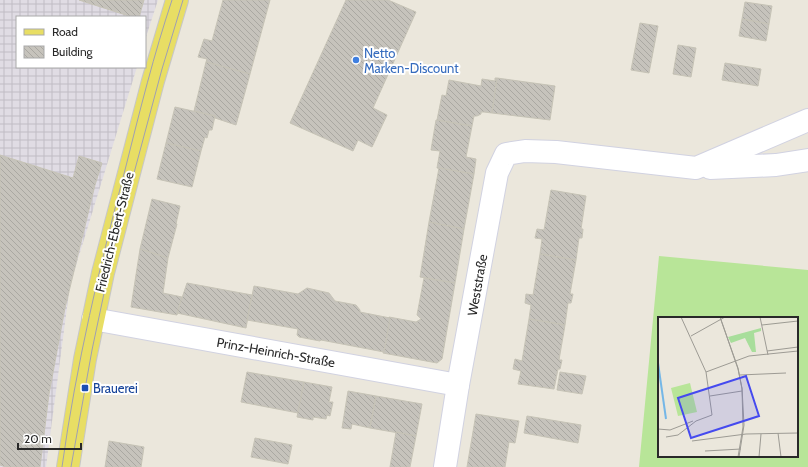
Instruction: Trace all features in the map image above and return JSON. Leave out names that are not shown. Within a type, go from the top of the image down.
[{"type":"main road","name":"Friedrich-Ebert-Straße","points":[[68,467],[85,359],[103,273],[153,81],[177,0]]},
{"type":"street","points":[[696,168],[808,120]]},
{"type":"street","name":"Weststraße","points":[[445,467],[458,385],[497,173],[506,154],[524,151],[556,152],[696,168]]},
{"type":"street","points":[[696,168],[776,165],[808,160]]},
{"type":"street","name":"Prinz-Heinrich-Straße","points":[[93,319],[458,385]]},
{"type":"shaded area","points":[[0,0],[158,0],[146,37],[146,16],[16,16],[16,68],[137,68],[70,285],[46,467],[0,467]]},
{"type":"green space","points":[[659,256],[808,270],[808,467],[639,467]]},
{"type":"building","points":[[79,0],[144,0],[139,16],[129,16]]},
{"type":"building","points":[[223,0],[270,0],[250,74],[206,62],[207,59],[198,57],[204,39],[212,41]]},
{"type":"building","name":"Netto Marken-Discount","points":[[346,0],[388,0],[416,12],[373,108],[387,115],[372,147],[358,140],[353,151],[290,123]]},
{"type":"building","points":[[745,2],[772,6],[769,24],[742,19]]},
{"type":"building","points":[[742,19],[769,24],[766,41],[739,36]]},
{"type":"building","points":[[640,23],[658,26],[649,73],[631,70]]},
{"type":"building","points":[[678,45],[696,48],[691,77],[673,74]]},
{"type":"building","points":[[206,62],[250,74],[236,125],[215,118],[215,116],[194,111]]},
{"type":"building","points":[[725,63],[761,69],[758,86],[722,80]]},
{"type":"building","points":[[495,78],[497,78],[492,113],[481,112],[481,114],[474,116],[472,126],[437,120],[442,95],[446,96],[449,80],[481,86],[482,79],[495,81]]},
{"type":"building","points":[[497,78],[555,86],[550,120],[492,113]]},
{"type":"building","points":[[175,107],[215,116],[212,130],[209,130],[207,138],[205,137],[201,151],[166,143]]},
{"type":"building","points":[[436,120],[472,126],[466,157],[476,159],[474,174],[437,168],[440,151],[431,150]]},
{"type":"building","points":[[166,143],[201,151],[192,187],[157,179]]},
{"type":"building","points":[[0,155],[73,178],[79,156],[102,163],[95,185],[65,308],[49,394],[40,467],[6,467],[0,465]]},
{"type":"building","points":[[439,168],[474,174],[464,229],[429,222]]},
{"type":"building","points":[[551,190],[586,196],[581,229],[583,229],[582,238],[579,238],[576,260],[540,254],[542,239],[535,238],[537,229],[544,230]]},
{"type":"building","points":[[152,199],[180,206],[168,258],[140,249]]},
{"type":"building","points":[[429,222],[464,229],[455,283],[420,277]]},
{"type":"building","points":[[140,249],[168,258],[163,293],[182,297],[177,315],[131,307]]},
{"type":"building","points":[[540,254],[576,260],[570,294],[573,294],[571,303],[568,303],[565,325],[529,319],[531,305],[525,303],[526,294],[533,295]]},
{"type":"building","points":[[424,278],[455,283],[442,359],[437,363],[383,353],[389,317],[416,322],[421,319],[417,315]]},
{"type":"building","points":[[187,283],[252,295],[246,328],[177,313]]},
{"type":"building","points":[[254,286],[298,294],[307,288],[329,293],[335,301],[356,305],[360,312],[390,318],[384,352],[299,337],[297,335],[298,329],[247,320]]},
{"type":"building","points":[[529,319],[565,325],[559,360],[562,360],[560,369],[558,369],[554,389],[518,384],[521,371],[513,369],[515,359],[522,361]]},
{"type":"building","points":[[247,372],[304,382],[298,413],[241,402]]},
{"type":"building","points":[[560,372],[586,376],[582,394],[557,390]]},
{"type":"building","points":[[304,382],[332,387],[329,402],[333,402],[330,416],[327,415],[326,419],[313,417],[313,420],[297,417]]},
{"type":"building","points":[[348,391],[376,396],[370,428],[352,424],[351,429],[342,428]]},
{"type":"building","points":[[376,396],[422,404],[416,436],[370,428]]},
{"type":"building","points":[[476,414],[519,421],[515,443],[509,442],[505,467],[467,467]]},
{"type":"building","points":[[527,416],[581,425],[578,443],[524,433]]},
{"type":"building","points":[[396,432],[416,436],[410,467],[390,467]]},
{"type":"building","points":[[255,438],[292,445],[288,464],[251,457]]},
{"type":"building","points":[[109,441],[144,447],[141,467],[105,467]]},
{"type":"tram line","points":[[62,467],[74,391],[98,278],[148,82],[172,0]]},
{"type":"tram line","points":[[71,467],[92,350],[113,251],[162,69],[183,0]]},
{"type":"place","name":"Netto Marken-Discount","points":[[356,60]]},
{"type":"place","name":"Brauerei","points":[[85,388]]}]
